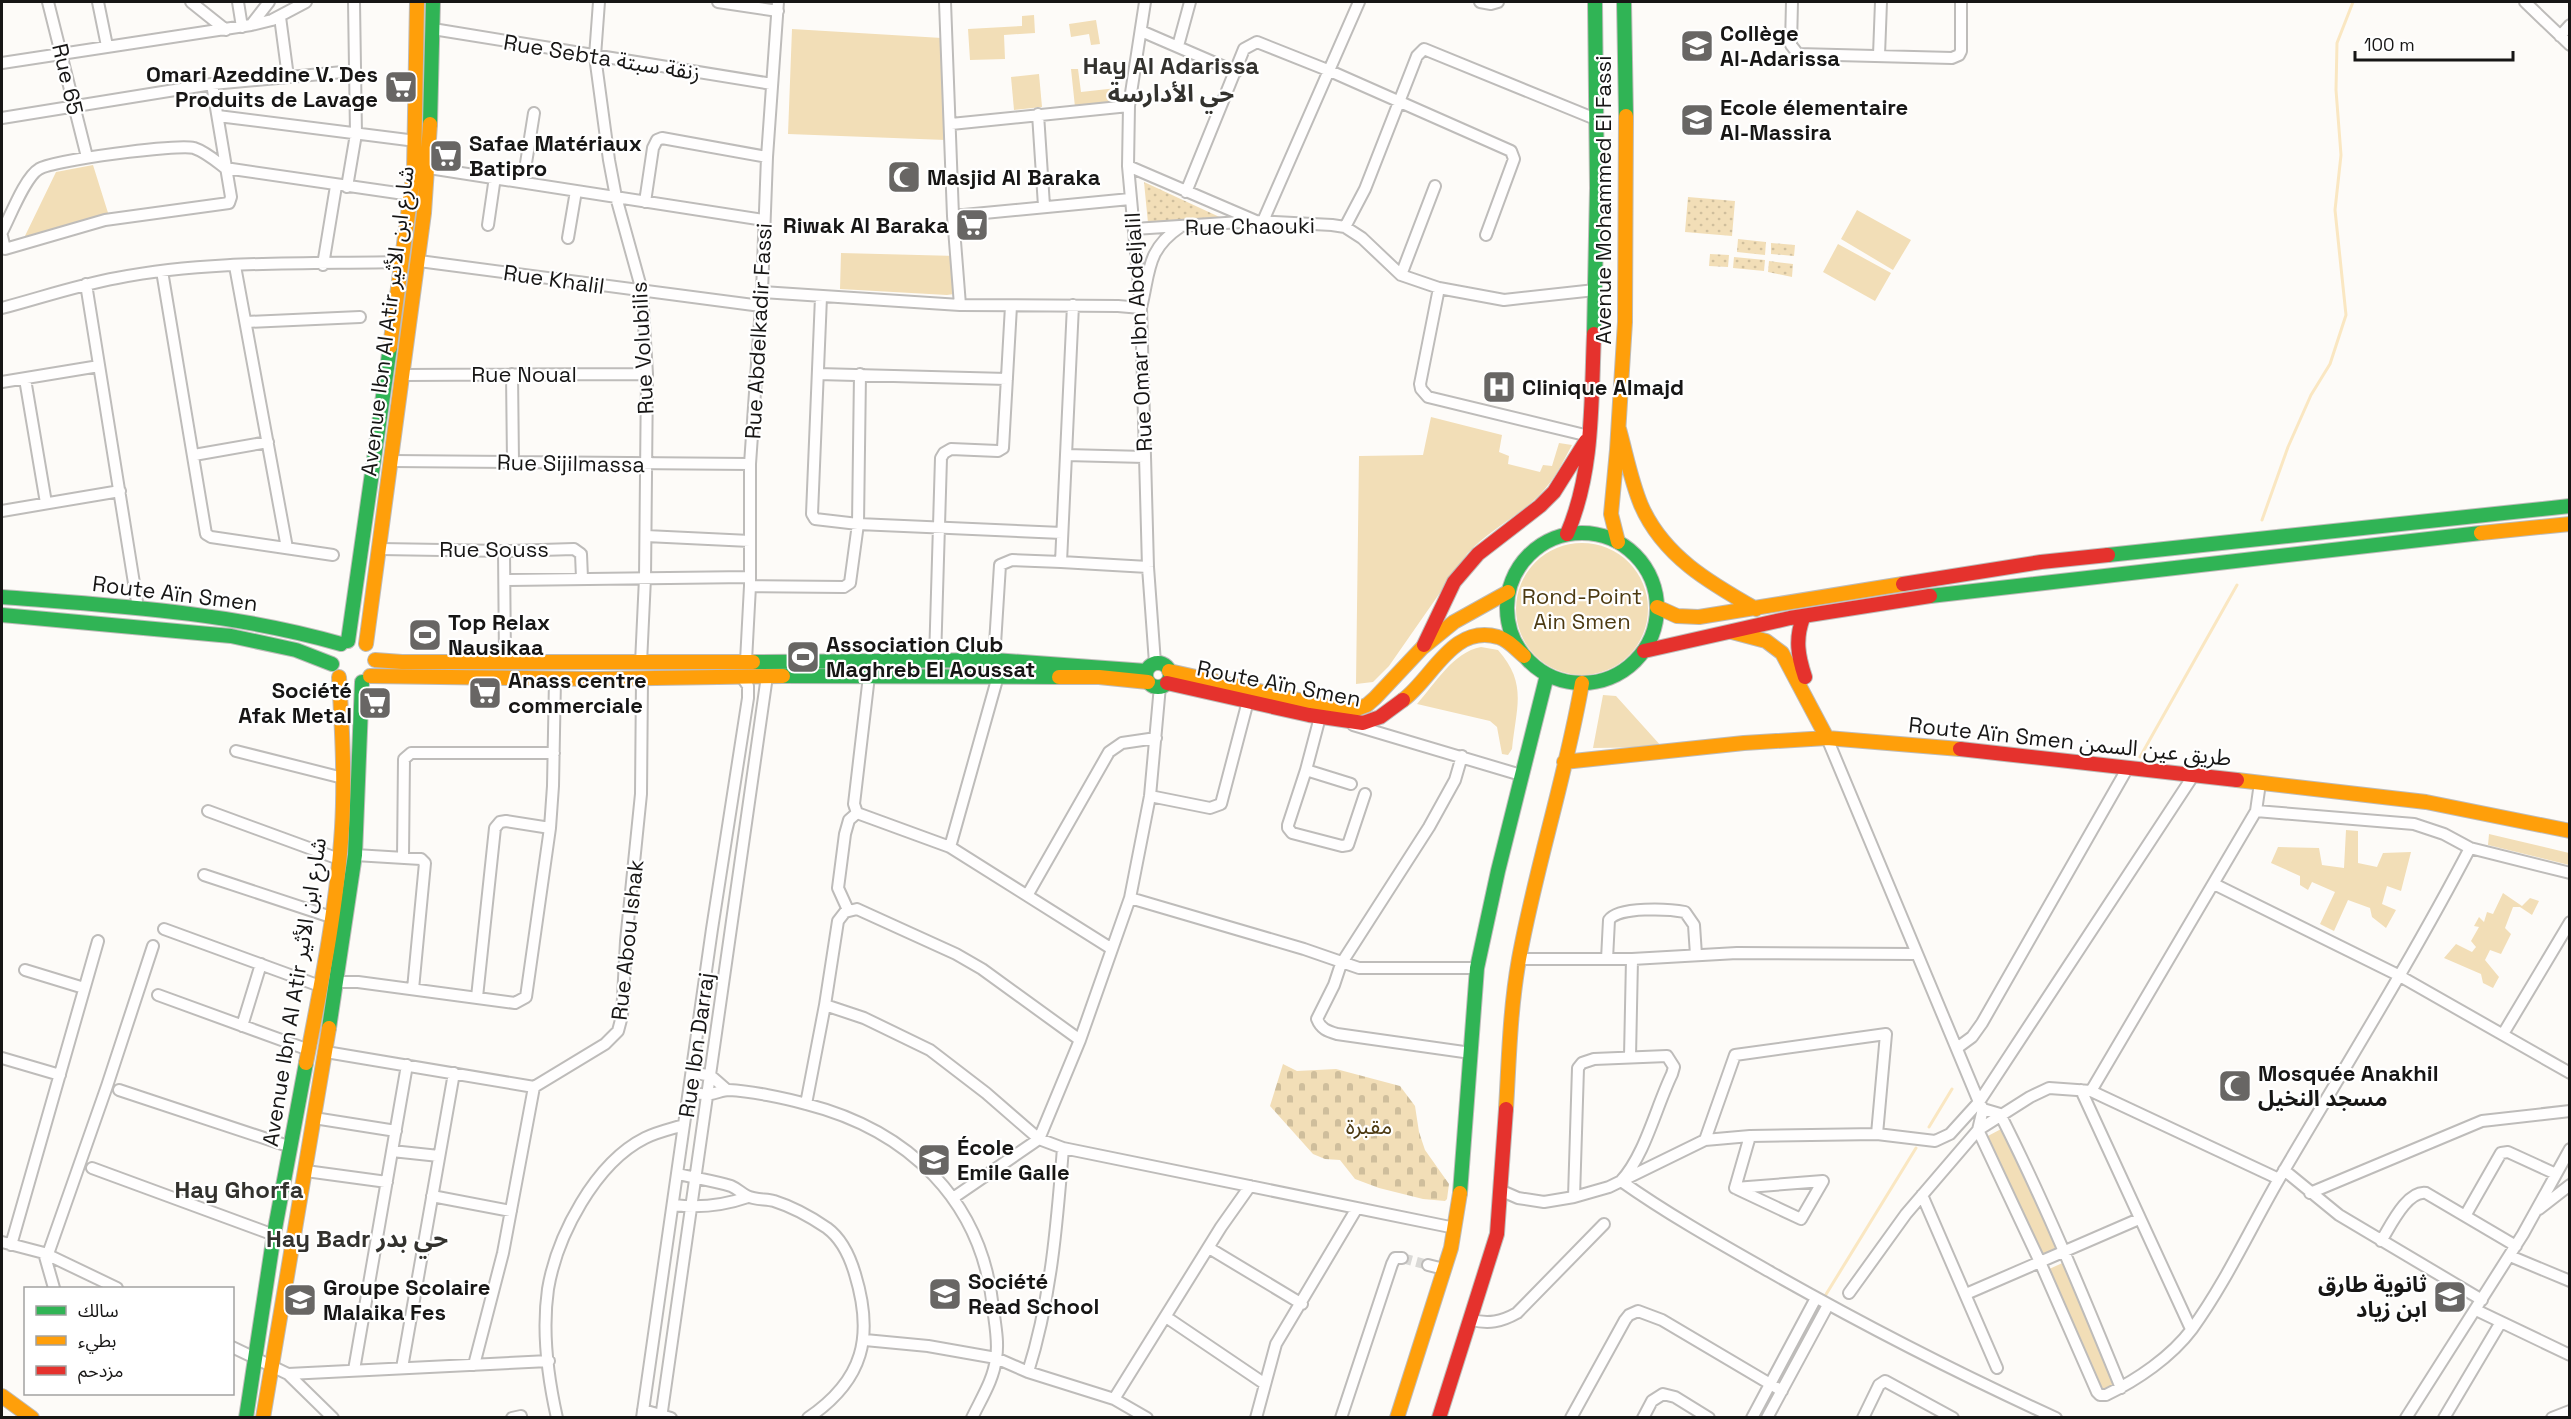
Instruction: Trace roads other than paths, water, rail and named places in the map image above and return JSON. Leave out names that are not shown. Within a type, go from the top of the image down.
[{"type":"main road","name":"Avenue Ibn Al Atir شارع ابن الأثير","points":[[344,643],[373,478],[400,262],[411,195],[416,141],[417,2]]},
{"type":"main road","name":"Avenue Ibn Al Atir شارع ابن الأثير","points":[[366,644],[419,261],[429,168],[433,2]]},
{"type":"main road","name":"Avenue Mohammed El Fassi","points":[[1567,534],[1582,497],[1589,436],[1595,290],[1598,120],[1595,2]]},
{"type":"main road","name":"Avenue Mohammed El Fassi","points":[[1618,542],[1611,514],[1619,429],[1624,328],[1627,209],[1624,2]]},
{"type":"main road","points":[[1619,429],[1645,513],[1662,542],[1689,569],[1715,587],[1756,609]]},
{"type":"main road","points":[[1422,648],[1454,582],[1478,554],[1540,507],[1554,492],[1589,436]]},
{"type":"main road","points":[[1657,607],[1677,616],[1688,617],[1756,609],[1935,577],[2041,562],[2570,506]]},
{"type":"main road","points":[[1644,651],[1727,630],[2012,585],[2570,524]]},
{"type":"main road","points":[[1595,533],[1618,542],[1636,555],[1647,569],[1654,586],[1657,607],[1653,632],[1644,651],[1632,664],[1602,681],[1582,683],[1564,681],[1547,675],[1524,656],[1514,641],[1508,624],[1506,606],[1515,572],[1527,556],[1548,540],[1567,534],[1595,533]]},
{"type":"main road","name":"Route Aïn Smen","points":[[1158,676],[1354,710],[1367,705],[1389,685],[1422,648],[1454,622],[1508,592]]},
{"type":"main road","name":"Route Aïn Smen","points":[[2,597],[138,608],[270,626],[344,643]]},
{"type":"main road","name":"Route Aïn Smen","points":[[2,615],[231,636],[296,650],[332,664]]},
{"type":"main road","points":[[1803,618],[1796,634],[1798,658],[1827,738]]},
{"type":"main road","points":[[1727,630],[1766,641],[1782,653],[1827,738]]},
{"type":"main road","name":"Route Aïn Smen","points":[[1158,676],[1248,701],[1326,718],[1364,723],[1380,717],[1407,697],[1456,643],[1488,635],[1499,637],[1524,656]]},
{"type":"main road","points":[[366,679],[375,660],[373,652],[366,644],[358,641],[344,643],[333,654],[332,664],[339,677],[350,683],[366,679],[1158,676]]},
{"type":"main road","points":[[375,660],[641,663],[993,660],[1022,664],[1095,666],[1158,676]]},
{"type":"main road","points":[[1397,1418],[1444,1269],[1459,1211],[1477,968],[1521,775],[1547,675]]},
{"type":"main road","name":"Avenue Ibn Al Atir شارع ابن الأثير","points":[[246,1418],[257,1361],[274,1234],[309,1050],[339,859],[343,778],[339,677]]},
{"type":"main road","name":"Avenue Ibn Al Atir شارع ابن الأثير","points":[[263,1418],[326,1052],[355,855],[366,679]]},
{"type":"main road","points":[[1439,1418],[1497,1234],[1502,1191],[1511,1019],[1520,959],[1582,683]]},
{"type":"main road","name":"Route Aïn Smen طريق عين السمن","points":[[1564,762],[1827,738],[1909,743],[2426,802],[2570,831]]},
{"type":"main road","points":[[2,1396],[32,1418]]},
{"type":"street","name":"Rue 65","points":[[48,2],[87,157]]},
{"type":"street","points":[[191,2],[226,30]]},
{"type":"street","points":[[238,2],[246,26]]},
{"type":"street","points":[[246,26],[268,2]]},
{"type":"street","points":[[2,63],[246,26],[280,17],[306,2]]},
{"type":"street","points":[[322,265],[356,134],[354,2]]},
{"type":"street","name":"Rue Volubilis","points":[[598,2],[595,56],[609,160],[616,197],[642,291],[646,374],[646,536],[641,663]]},
{"type":"street","points":[[718,2],[778,6]]},
{"type":"street","points":[[945,2],[953,216],[960,305]]},
{"type":"street","name":"Rue Omar Ibn Abdeljalil","points":[[1039,1139],[1080,1040],[1130,898],[1150,795],[1156,738],[1158,676],[1148,567],[1141,308],[1128,166],[1129,106],[1145,2]]},
{"type":"street","points":[[1178,46],[1190,2]]},
{"type":"street","points":[[1128,166],[1260,221],[1330,71],[1359,2]]},
{"type":"street","points":[[1480,2],[1491,4],[1498,2]]},
{"type":"street","points":[[1792,2],[1791,45],[1795,52],[1952,58],[1959,55],[1961,51],[1961,2]]},
{"type":"street","points":[[1879,55],[1881,2]]},
{"type":"street","points":[[2525,2],[2570,45]]},
{"type":"street","points":[[101,4],[107,46]]},
{"type":"street","name":"Rue Abdelkadir Fassi","points":[[746,661],[750,464],[778,6]]},
{"type":"street","points":[[280,17],[288,77]]},
{"type":"street","points":[[2560,36],[2570,25]]},
{"type":"street","name":"Rue Sebta زنقة سبتة","points":[[433,29],[772,84]]},
{"type":"street","points":[[1141,31],[1236,72]]},
{"type":"street","points":[[1186,192],[1240,58],[1247,45],[1257,42],[1330,71],[1507,149],[1514,155],[1514,159],[1486,235]]},
{"type":"street","points":[[1345,228],[1365,189],[1421,50],[1428,49],[1598,120]]},
{"type":"street","points":[[2,118],[212,84],[354,71]]},
{"type":"street","points":[[212,84],[225,168],[231,197],[229,203],[105,220],[5,249],[2,234],[36,170],[47,165],[87,157],[185,147],[204,153],[225,168],[411,195]]},
{"type":"street","points":[[951,124],[1129,106]]},
{"type":"street","points":[[523,182],[534,112]]},
{"type":"street","points":[[1038,114],[1044,206]]},
{"type":"street","points":[[218,116],[416,141]]},
{"type":"street","points":[[645,202],[652,148],[657,140],[662,138],[767,157]]},
{"type":"street","points":[[429,168],[764,220]]},
{"type":"street","points":[[488,225],[495,177]]},
{"type":"street","points":[[1401,275],[1435,186]]},
{"type":"street","points":[[568,238],[576,191]]},
{"type":"street","points":[[953,216],[1131,199]]},
{"type":"street","name":"Rue Chaouki","points":[[1134,229],[1260,221],[1332,225],[1345,228],[1374,248],[1401,275],[1439,288],[1504,300],[1595,290]]},
{"type":"street","points":[[762,292],[960,305],[1073,305],[1141,308],[1157,247],[1180,227]]},
{"type":"street","name":"Rue Khalil","points":[[419,261],[761,306]]},
{"type":"street","points":[[2,308],[86,284],[162,271],[236,266],[400,262]]},
{"type":"street","points":[[236,266],[287,548]]},
{"type":"street","points":[[162,271],[207,536],[333,555]]},
{"type":"street","points":[[86,284],[138,608]]},
{"type":"street","points":[[1439,288],[1420,384],[1424,394],[1450,403],[1589,436]]},
{"type":"street","points":[[821,297],[812,513],[817,520],[858,524],[1062,533]]},
{"type":"street","points":[[1061,562],[1073,305]]},
{"type":"street","points":[[934,660],[942,455],[951,449],[998,451],[1003,448],[1011,306]]},
{"type":"street","points":[[246,322],[360,317]]},
{"type":"street","points":[[2,382],[99,366]]},
{"type":"street","points":[[512,374],[513,462]]},
{"type":"street","name":"Rue Noual","points":[[402,375],[646,374]]},
{"type":"street","points":[[818,374],[1007,379]]},
{"type":"street","points":[[858,524],[860,374]]},
{"type":"street","points":[[25,379],[46,503]]},
{"type":"street","points":[[194,455],[268,442]]},
{"type":"street","points":[[1066,455],[1145,457]]},
{"type":"street","name":"Rue Sijilmassa","points":[[392,461],[750,464]]},
{"type":"street","points":[[2,511],[120,491]]},
{"type":"street","name":"Rue Souss","points":[[506,580],[645,578],[844,586],[850,583],[852,578],[858,524]]},
{"type":"street","points":[[646,536],[750,541]]},
{"type":"street","name":"Rue Souss","points":[[380,549],[577,550],[581,554],[582,578]]},
{"type":"street","points":[[504,551],[505,661]]},
{"type":"street","points":[[993,660],[1000,566],[1012,560],[1148,567]]},
{"type":"street","name":"Rue Ibn Darraj","points":[[643,1414],[712,929],[748,698],[748,686],[741,676]]},
{"type":"street","name":"Rue Ibn Darraj","points":[[665,1417],[692,1207],[757,760],[767,676]]},
{"type":"street","points":[[858,815],[854,804],[869,676]]},
{"type":"street","points":[[950,847],[998,676]]},
{"type":"street","points":[[337,982],[358,981],[515,1003],[526,997],[550,828],[555,679]]},
{"type":"street","name":"Rue Abou Ishak","points":[[534,1087],[605,1044],[614,1036],[621,1023],[626,941],[641,794],[642,679]]},
{"type":"street","points":[[1150,795],[1210,808],[1221,804],[1224,800],[1248,701]]},
{"type":"street","points":[[1365,794],[1348,845],[1342,846],[1292,832],[1288,828],[1306,770],[1326,718],[1521,775]]},
{"type":"street","points":[[1028,894],[1109,752],[1122,743],[1156,738]]},
{"type":"street","points":[[1827,738],[1915,954],[1981,1106],[1978,1130],[2040,1262],[2097,1392],[2103,1395],[2121,1388],[2158,1361],[2192,1329],[2235,1260],[2470,848]]},
{"type":"street","points":[[236,751],[343,778]]},
{"type":"street","points":[[403,858],[406,756],[411,753],[554,753]]},
{"type":"street","points":[[1462,756],[1455,780],[1429,827],[1341,964],[1334,985],[1318,1014],[1320,1025],[1327,1031],[1471,1053]]},
{"type":"street","points":[[739,758],[757,760]]},
{"type":"street","points":[[1957,1048],[1972,1037],[1982,1023],[2127,769]]},
{"type":"street","points":[[1306,770],[1351,784]]},
{"type":"street","points":[[1502,1191],[1518,1198],[1544,1202],[1574,1197],[1609,1187],[1705,1140],[1750,1136],[1877,1134],[1925,1141],[1940,1140],[1950,1134],[1981,1106],[2193,776]]},
{"type":"street","points":[[2086,1090],[2214,884],[2256,811],[2260,783]]},
{"type":"street","points":[[208,811],[339,859]]},
{"type":"street","points":[[2256,811],[2414,824],[2444,834],[2470,848],[2570,873]]},
{"type":"street","points":[[848,910],[838,888],[845,834],[849,820],[858,815],[950,847],[1112,949]]},
{"type":"street","points":[[477,997],[495,828],[500,822],[506,821],[550,828]]},
{"type":"street","points":[[355,855],[421,860],[426,865],[413,989]]},
{"type":"street","points":[[204,875],[330,917]]},
{"type":"street","points":[[2214,884],[2398,975],[2570,1073]]},
{"type":"street","points":[[1130,898],[1304,950],[1341,964],[1369,969],[1477,968]]},
{"type":"street","points":[[806,1104],[838,921],[848,910],[859,909],[969,961],[1080,1040]]},
{"type":"street","points":[[1607,959],[1607,927],[1612,916],[1618,912],[1644,911],[1685,912],[1694,925],[1696,956]]},
{"type":"street","points":[[2503,1034],[2570,922]]},
{"type":"street","points":[[164,929],[320,986]]},
{"type":"street","points":[[712,929],[732,932]]},
{"type":"street","points":[[98,941],[60,1075],[6,1243],[46,1254],[115,1287]]},
{"type":"street","points":[[54,1287],[46,1254],[107,1086],[153,946]]},
{"type":"street","points":[[1520,959],[1632,959],[1737,953],[1915,954]]},
{"type":"street","points":[[1630,1058],[1632,959]]},
{"type":"street","points":[[242,1026],[261,964]]},
{"type":"street","points":[[25,970],[84,988]]},
{"type":"street","points":[[158,995],[309,1050]]},
{"type":"street","points":[[825,1005],[864,1018],[930,1050],[986,1093],[1039,1139],[1062,1148],[1455,1228]]},
{"type":"street","points":[[1705,1140],[1735,1055],[1886,1034],[1877,1134]]},
{"type":"street","points":[[326,1052],[534,1087],[511,1211],[474,1365]]},
{"type":"street","points":[[1574,1197],[1578,1068],[1582,1063],[1594,1059],[1667,1056],[1674,1067],[1637,1155],[1621,1181]]},
{"type":"street","points":[[2,1058],[60,1075]]},
{"type":"street","points":[[354,1370],[407,1065]]},
{"type":"street","points":[[692,1072],[711,1076],[728,1090]]},
{"type":"street","points":[[402,1368],[454,1073]]},
{"type":"street","points":[[1849,1293],[1906,1214],[1978,1130],[2000,1114],[2040,1091],[2049,1088],[2086,1090],[2282,1174],[2339,1215],[2479,1305],[2501,1322],[2570,1355]]},
{"type":"street","points":[[118,1090],[291,1147]]},
{"type":"street","points":[[689,1093],[709,1095],[728,1090],[806,1104],[869,1127],[901,1145],[930,1171],[953,1198],[983,1256],[992,1294],[996,1358],[988,1385],[972,1418]]},
{"type":"street","points":[[2086,1090],[2139,1219],[2192,1329]]},
{"type":"street","points":[[1981,1106],[2000,1114],[2065,1250],[2121,1388]]},
{"type":"street","points":[[2310,1193],[2482,1121],[2570,1111]]},
{"type":"street","points":[[314,1118],[396,1131]]},
{"type":"street","points":[[557,1418],[549,1361],[547,1307],[551,1278],[569,1227],[584,1198],[611,1164],[632,1146],[661,1131],[684,1125]]},
{"type":"street","points":[[1735,1188],[1750,1136]]},
{"type":"street","points":[[953,1198],[1039,1139]]},
{"type":"street","points":[[1028,1372],[1040,1335],[1049,1294],[1062,1148]]},
{"type":"street","points":[[2406,1418],[2513,1251],[2570,1149]]},
{"type":"street","points":[[392,1151],[440,1156]]},
{"type":"street","points":[[2465,1216],[2501,1153],[2508,1152],[2556,1174]]},
{"type":"street","points":[[92,1168],[274,1234]]},
{"type":"street","points":[[306,1171],[387,1182]]},
{"type":"street","points":[[678,1174],[732,1187],[748,1197],[773,1201],[801,1212],[829,1229],[843,1245],[859,1286],[865,1314],[865,1340],[852,1375],[836,1397],[808,1418]]},
{"type":"street","points":[[1621,1181],[1665,1212],[1828,1305],[2002,1394],[2056,1418]]},
{"type":"street","points":[[1823,1181],[1801,1219],[1735,1188],[1779,1184],[1823,1181]]},
{"type":"street","points":[[2535,1211],[2570,1185]]},
{"type":"street","points":[[1114,1400],[1250,1186]]},
{"type":"street","points":[[2381,1241],[2409,1198],[2416,1193],[2426,1192],[2465,1216],[2513,1251],[2570,1281]]},
{"type":"street","points":[[432,1196],[511,1211]]},
{"type":"street","points":[[1922,1196],[1997,1368]]},
{"type":"street","points":[[674,1205],[692,1207],[737,1201],[748,1197]]},
{"type":"street","points":[[1256,1418],[1276,1344],[1302,1304],[1357,1208]]},
{"type":"street","points":[[1966,1294],[2139,1219]]},
{"type":"street","points":[[1471,1320],[1487,1323],[1506,1319],[1517,1313],[1605,1224]]},
{"type":"street","points":[[1209,1248],[1302,1304]]},
{"type":"street","points":[[1341,1418],[1392,1264],[1395,1258],[1402,1258]]},
{"type":"street","points":[[1428,1265],[1444,1269]]},
{"type":"street","points":[[1752,1418],[1816,1298]]},
{"type":"street","points":[[1767,1418],[1828,1305]]},
{"type":"street","points":[[1571,1418],[1625,1320],[1629,1315],[1638,1311],[1662,1320],[1782,1391]]},
{"type":"street","points":[[1166,1317],[1265,1384]]},
{"type":"street","points":[[2444,1418],[2501,1322]]},
{"type":"street","points":[[865,1340],[928,1346],[996,1358],[1028,1372],[1114,1400],[1147,1418]]},
{"type":"street","points":[[234,1348],[288,1374],[333,1418]]},
{"type":"street","points":[[288,1374],[549,1361]]},
{"type":"street","points":[[1867,1416],[1880,1385],[1885,1381],[1953,1418]]},
{"type":"street","points":[[1643,1418],[1652,1401],[1664,1394],[1675,1397],[1709,1418]]},
{"type":"street","points":[[2552,1418],[2570,1411]]},
{"type":"street","points":[[643,1414],[665,1417]]},
{"type":"waterway","points":[[2262,520],[2288,447],[2311,395],[2330,364],[2346,315],[2335,210],[2341,155],[2336,90],[2337,43],[2353,2]]},
{"type":"waterway","points":[[2140,757],[2237,585]]},
{"type":"waterway","points":[[1929,1127],[1952,1089]]},
{"type":"waterway","points":[[1825,1296],[1916,1148]]},
{"type":"tunnel","points":[[1402,1258],[1428,1265]]},
{"type":"place","name":"Collège Al-Adarissa","points":[[1697,46]]},
{"type":"place","name":"Omari Azeddine V. Des Produits de Lavage","points":[[401,87]]},
{"type":"place","name":"Ecole élementaire Al-Massira","points":[[1697,120]]},
{"type":"place","name":"Safae Matériaux Batipro","points":[[446,156]]},
{"type":"place","name":"Masjid Al Baraka","points":[[904,177]]},
{"type":"place","name":"Riwak Al Baraka","points":[[972,225]]},
{"type":"place","name":"Clinique Almajd","points":[[1499,387]]},
{"type":"place","name":"Top Relax Nausikaa","points":[[425,635]]},
{"type":"place","name":"Association Club Maghreb El Aoussat","points":[[803,657]]},
{"type":"place","name":"Anass centre commerciale","points":[[485,693]]},
{"type":"place","name":"Société Afak Metal","points":[[375,703]]},
{"type":"place","name":"Mosquée Anakhil مسجد النخيل","points":[[2235,1086]]},
{"type":"place","name":"École Emile Galle","points":[[934,1160]]},
{"type":"place","name":"Société Read School","points":[[945,1294]]},
{"type":"place","name":"ثانوية طارق ابن زياد","points":[[2450,1297]]},
{"type":"place","name":"Groupe Scolaire Malaika Fes","points":[[300,1300]]},
{"type":"district","name":"Hay Al Adarissa حي الأدارسة","points":[[1171,80]]},
{"type":"district","name":"Hay Ghorfa","points":[[239,1190]]},
{"type":"district","name":"Hay Badr حي بدر","points":[[357,1239]]},
{"type":"park label","name":"Rond-Point Ain Smen","points":[[1582,608]]},
{"type":"park label","name":"مقبرة","points":[[1369,1126]]}]
